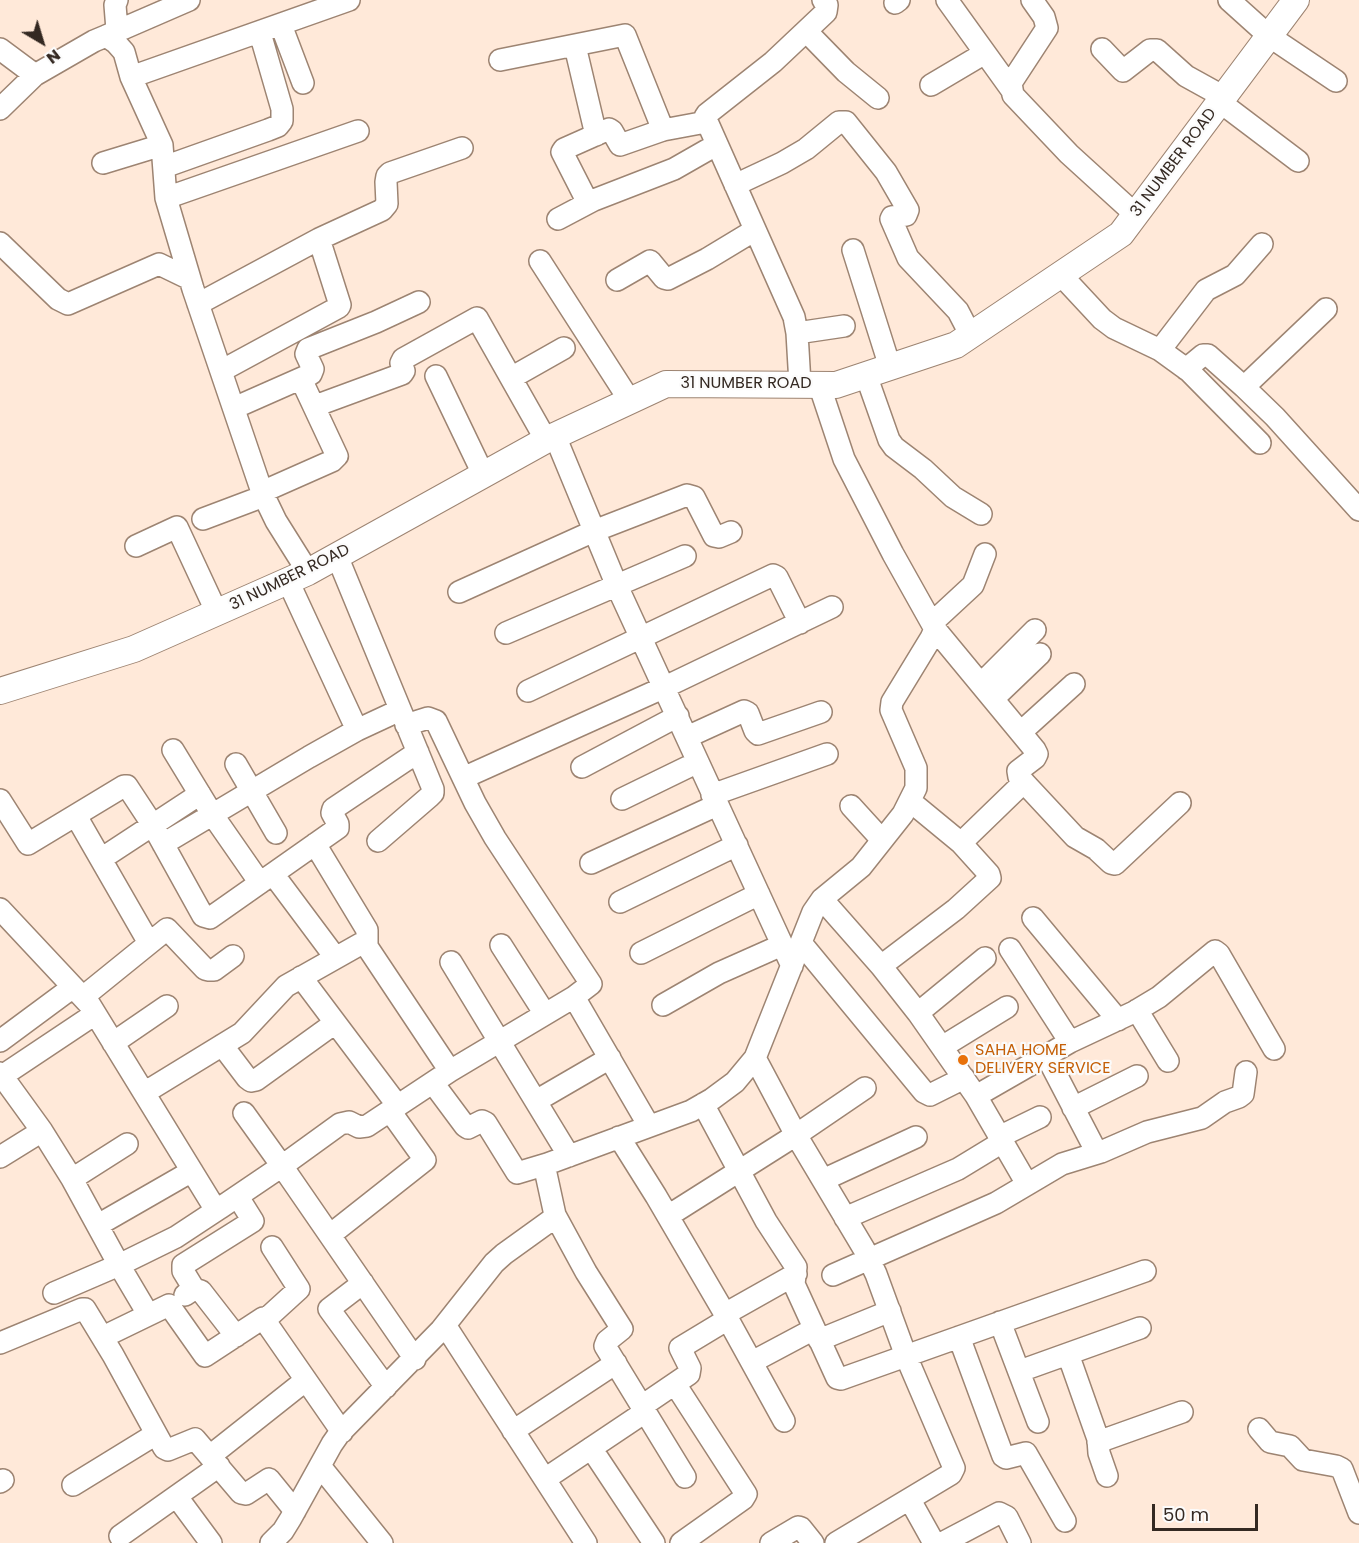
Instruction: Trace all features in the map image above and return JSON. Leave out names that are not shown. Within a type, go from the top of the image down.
[{"type":"main road","name":"31 NUMBER ROAD","points":[[0,691],[134,649],[298,577],[551,438],[666,384],[836,385],[956,345],[1121,234],[1296,0]]},
{"type":"street","points":[[117,0],[112,33],[116,43],[124,52],[131,78],[162,145],[166,198],[198,304],[263,494],[276,521],[357,730]]},
{"type":"street","points":[[0,109],[36,75],[112,33],[189,0]]},
{"type":"street","points":[[131,78],[349,0]]},
{"type":"street","points":[[823,0],[828,9],[773,63],[706,114],[705,122],[794,317],[809,384],[844,459],[893,554],[934,625],[1037,754],[1018,771],[1019,777],[1067,831],[1100,851],[1113,864],[1180,803]]},
{"type":"street","points":[[947,0],[1013,95],[1069,154],[1136,215]]},
{"type":"street","points":[[1229,0],[1269,36],[1336,81]]},
{"type":"street","points":[[1011,89],[1011,82],[1047,28],[1043,3]]},
{"type":"street","points":[[281,25],[303,83]]},
{"type":"street","points":[[806,31],[846,72],[878,98]]},
{"type":"street","points":[[164,167],[268,130],[278,126],[282,121],[282,109],[260,33]]},
{"type":"street","points":[[500,60],[625,35],[663,130]]},
{"type":"street","points":[[574,46],[596,135]]},
{"type":"street","points":[[0,49],[36,75]]},
{"type":"street","points":[[1102,49],[1123,71],[1150,50],[1157,50],[1186,76],[1222,100],[1298,161]]},
{"type":"street","points":[[931,85],[985,53]]},
{"type":"street","points":[[588,203],[562,150],[611,129],[620,145],[663,130],[705,122]]},
{"type":"street","points":[[735,185],[782,164],[806,149],[839,122],[846,122],[886,172],[908,210],[906,215],[891,219],[908,258],[958,311],[971,336]]},
{"type":"street","points":[[166,198],[358,131]]},
{"type":"street","points":[[103,163],[162,145]]},
{"type":"street","points":[[558,219],[588,203],[674,169],[716,145]]},
{"type":"street","points":[[198,304],[319,239],[385,208],[387,204],[386,182],[390,173],[462,148]]},
{"type":"street","points":[[617,280],[650,261],[664,278],[668,279],[755,230]]},
{"type":"street","points":[[221,371],[339,307],[319,239]]},
{"type":"street","points":[[0,243],[58,299],[68,304],[159,264],[190,279]]},
{"type":"street","points":[[1160,350],[1206,290],[1235,275],[1262,244]]},
{"type":"street","points":[[853,250],[890,367]]},
{"type":"street","points":[[540,261],[630,401]]},
{"type":"street","points":[[1061,275],[1102,320],[1160,350],[1186,369],[1260,443]]},
{"type":"street","points":[[234,408],[301,379],[313,371],[306,354],[308,349],[419,302]]},
{"type":"street","points":[[1245,387],[1326,309]]},
{"type":"street","points":[[315,406],[402,374],[403,359],[478,318],[511,378],[551,438],[759,894],[792,944],[924,1092],[930,1095],[964,1078]]},
{"type":"street","points":[[797,333],[844,326]]},
{"type":"street","points":[[511,378],[564,348]]},
{"type":"street","points":[[1186,369],[1206,354],[1245,387],[1359,510]]},
{"type":"street","points":[[866,375],[889,440],[894,447],[953,497],[981,514]]},
{"type":"street","points":[[436,376],[484,476]]},
{"type":"street","points":[[203,519],[263,494],[332,461],[337,456],[301,379]]},
{"type":"street","points":[[459,592],[594,531],[691,495],[714,536],[718,537],[731,532]]},
{"type":"street","points":[[136,546],[177,526],[217,613]]},
{"type":"street","points":[[315,844],[367,930],[367,945],[442,1077],[467,1128],[484,1122],[517,1173],[691,1111],[735,1082],[755,1058],[792,966],[792,944],[822,899],[861,867],[903,814],[910,801],[916,788],[916,768],[891,710],[892,702],[931,638],[934,625],[973,585],[985,554]]},
{"type":"street","points":[[337,556],[433,789],[433,794],[378,842]]},
{"type":"street","points":[[506,633],[685,556]]},
{"type":"street","points":[[528,691],[775,575],[800,623]]},
{"type":"street","points":[[463,778],[665,687],[832,607]]},
{"type":"street","points":[[987,692],[1035,630]]},
{"type":"street","points":[[987,692],[1040,654]]},
{"type":"street","points":[[1020,732],[1074,684]]},
{"type":"street","points":[[687,737],[744,711],[748,712],[758,734],[821,712]]},
{"type":"street","points":[[582,767],[678,716]]},
{"type":"street","points":[[54,1293],[176,1237],[340,1124],[349,1122],[363,1127],[574,997],[591,982],[495,838],[436,721],[428,717],[403,718],[357,730],[251,790],[163,844]]},
{"type":"street","points":[[173,750],[212,814],[335,957]]},
{"type":"street","points":[[0,800],[28,844],[127,786],[152,824],[205,918],[210,918],[339,826],[332,813],[333,809],[418,752]]},
{"type":"street","points":[[591,863],[715,800],[826,754]]},
{"type":"street","points":[[622,799],[698,762]]},
{"type":"street","points":[[236,764],[276,833]]},
{"type":"street","points":[[961,843],[1024,782]]},
{"type":"street","points":[[101,859],[200,794]]},
{"type":"street","points":[[881,966],[956,909],[990,878],[961,843],[910,801]]},
{"type":"street","points":[[851,806],[882,840]]},
{"type":"street","points":[[76,816],[149,943]]},
{"type":"street","points":[[620,902],[737,845]]},
{"type":"street","points":[[641,953],[759,894]]},
{"type":"street","points":[[822,899],[918,1012],[976,1096],[1027,1184]]},
{"type":"street","points":[[0,909],[78,992],[95,1014],[214,1207],[229,1202]]},
{"type":"street","points":[[1033,918],[1118,1020]]},
{"type":"street","points":[[0,1041],[78,992],[167,929],[206,969],[214,970],[233,956]]},
{"type":"street","points":[[144,1093],[242,1033],[280,990],[360,943],[364,942],[367,945]]},
{"type":"street","points":[[663,1005],[719,974],[792,944]]},
{"type":"street","points":[[501,945],[545,1014]]},
{"type":"street","points":[[1010,949],[1070,1042]]},
{"type":"street","points":[[976,1096],[1070,1042],[1118,1020],[1159,997],[1215,951],[1219,954],[1274,1049]]},
{"type":"street","points":[[918,1012],[985,958]]},
{"type":"street","points":[[451,962],[568,1156]]},
{"type":"street","points":[[301,977],[394,1109],[425,1160],[330,1235]]},
{"type":"street","points":[[574,997],[649,1126]]},
{"type":"street","points":[[113,1042],[167,1006]]},
{"type":"street","points":[[942,1047],[1007,1007]]},
{"type":"street","points":[[1137,1010],[1168,1061]]},
{"type":"street","points":[[95,1014],[1,1074],[42,1131],[72,1179],[118,1265],[148,1314]]},
{"type":"street","points":[[222,1045],[251,1081],[256,1080],[335,1023]]},
{"type":"street","points":[[1046,1055],[1097,1153]]},
{"type":"street","points":[[536,1101],[610,1058]]},
{"type":"street","points":[[755,1058],[796,1135],[869,1259],[906,1356],[954,1468],[951,1474],[836,1543]]},
{"type":"street","points":[[833,1275],[996,1203],[1062,1164],[1097,1153],[1147,1131],[1196,1120],[1225,1102],[1239,1097],[1245,1088],[1246,1072]]},
{"type":"street","points":[[1074,1108],[1137,1076]]},
{"type":"street","points":[[668,1216],[796,1135],[865,1088]]},
{"type":"street","points":[[703,1104],[738,1172],[796,1267],[794,1284],[835,1376],[841,1379],[1144,1271]]},
{"type":"street","points":[[244,1113],[415,1359]]},
{"type":"street","points":[[845,1218],[958,1169],[1040,1117]]},
{"type":"street","points":[[0,1157],[42,1131]]},
{"type":"street","points":[[619,1137],[668,1216],[784,1421]]},
{"type":"street","points":[[823,1180],[916,1137]]},
{"type":"street","points":[[72,1179],[127,1144]]},
{"type":"street","points":[[547,1164],[545,1169],[555,1215],[586,1272],[622,1329],[605,1343],[685,1477]]},
{"type":"street","points":[[98,1225],[192,1171]]},
{"type":"street","points":[[229,1202],[253,1221],[183,1265],[183,1271],[194,1289],[201,1291],[236,1336]]},
{"type":"street","points":[[282,1539],[332,1444],[342,1432],[415,1359],[504,1254],[552,1221],[555,1215]]},
{"type":"street","points":[[169,1305],[205,1356],[260,1320],[265,1320],[299,1289],[272,1247]]},
{"type":"street","points":[[545,1479],[644,1409],[691,1371],[680,1348],[796,1274]]},
{"type":"street","points":[[363,1283],[329,1309],[386,1387]]},
{"type":"street","points":[[103,1337],[169,1305],[194,1289]]},
{"type":"street","points":[[0,1343],[82,1309],[88,1312],[166,1450],[195,1439],[244,1494],[269,1479],[295,1511]]},
{"type":"street","points":[[752,1362],[816,1335],[890,1311]]},
{"type":"street","points":[[265,1320],[342,1432]]},
{"type":"street","points":[[1000,1323],[1038,1422]]},
{"type":"street","points":[[445,1325],[586,1543]]},
{"type":"street","points":[[1020,1371],[1140,1328]]},
{"type":"street","points":[[959,1337],[1003,1456],[1006,1458],[1026,1453],[1065,1521]]},
{"type":"street","points":[[1068,1354],[1107,1476]]},
{"type":"street","points":[[513,1431],[616,1363]]},
{"type":"street","points":[[120,1536],[177,1497],[306,1380]]},
{"type":"street","points":[[675,1384],[746,1494],[743,1499],[681,1543]]},
{"type":"street","points":[[1098,1442],[1182,1412]]},
{"type":"street","points":[[1259,1429],[1266,1439],[1274,1444],[1290,1446],[1303,1460],[1342,1469],[1359,1513]]},
{"type":"street","points":[[73,1485],[156,1434]]},
{"type":"street","points":[[591,1448],[654,1543]]},
{"type":"street","points":[[320,1466],[382,1543]]},
{"type":"street","points":[[177,1497],[212,1543]]},
{"type":"street","points":[[910,1500],[934,1543]]},
{"type":"street","points":[[942,1543],[999,1513],[1007,1517],[1020,1543]]},
{"type":"street","points":[[771,1543],[798,1527],[813,1543]]},
{"type":"place","name":"SAHA HOME DELIVERY SERVICE","points":[[963,1060]]}]
